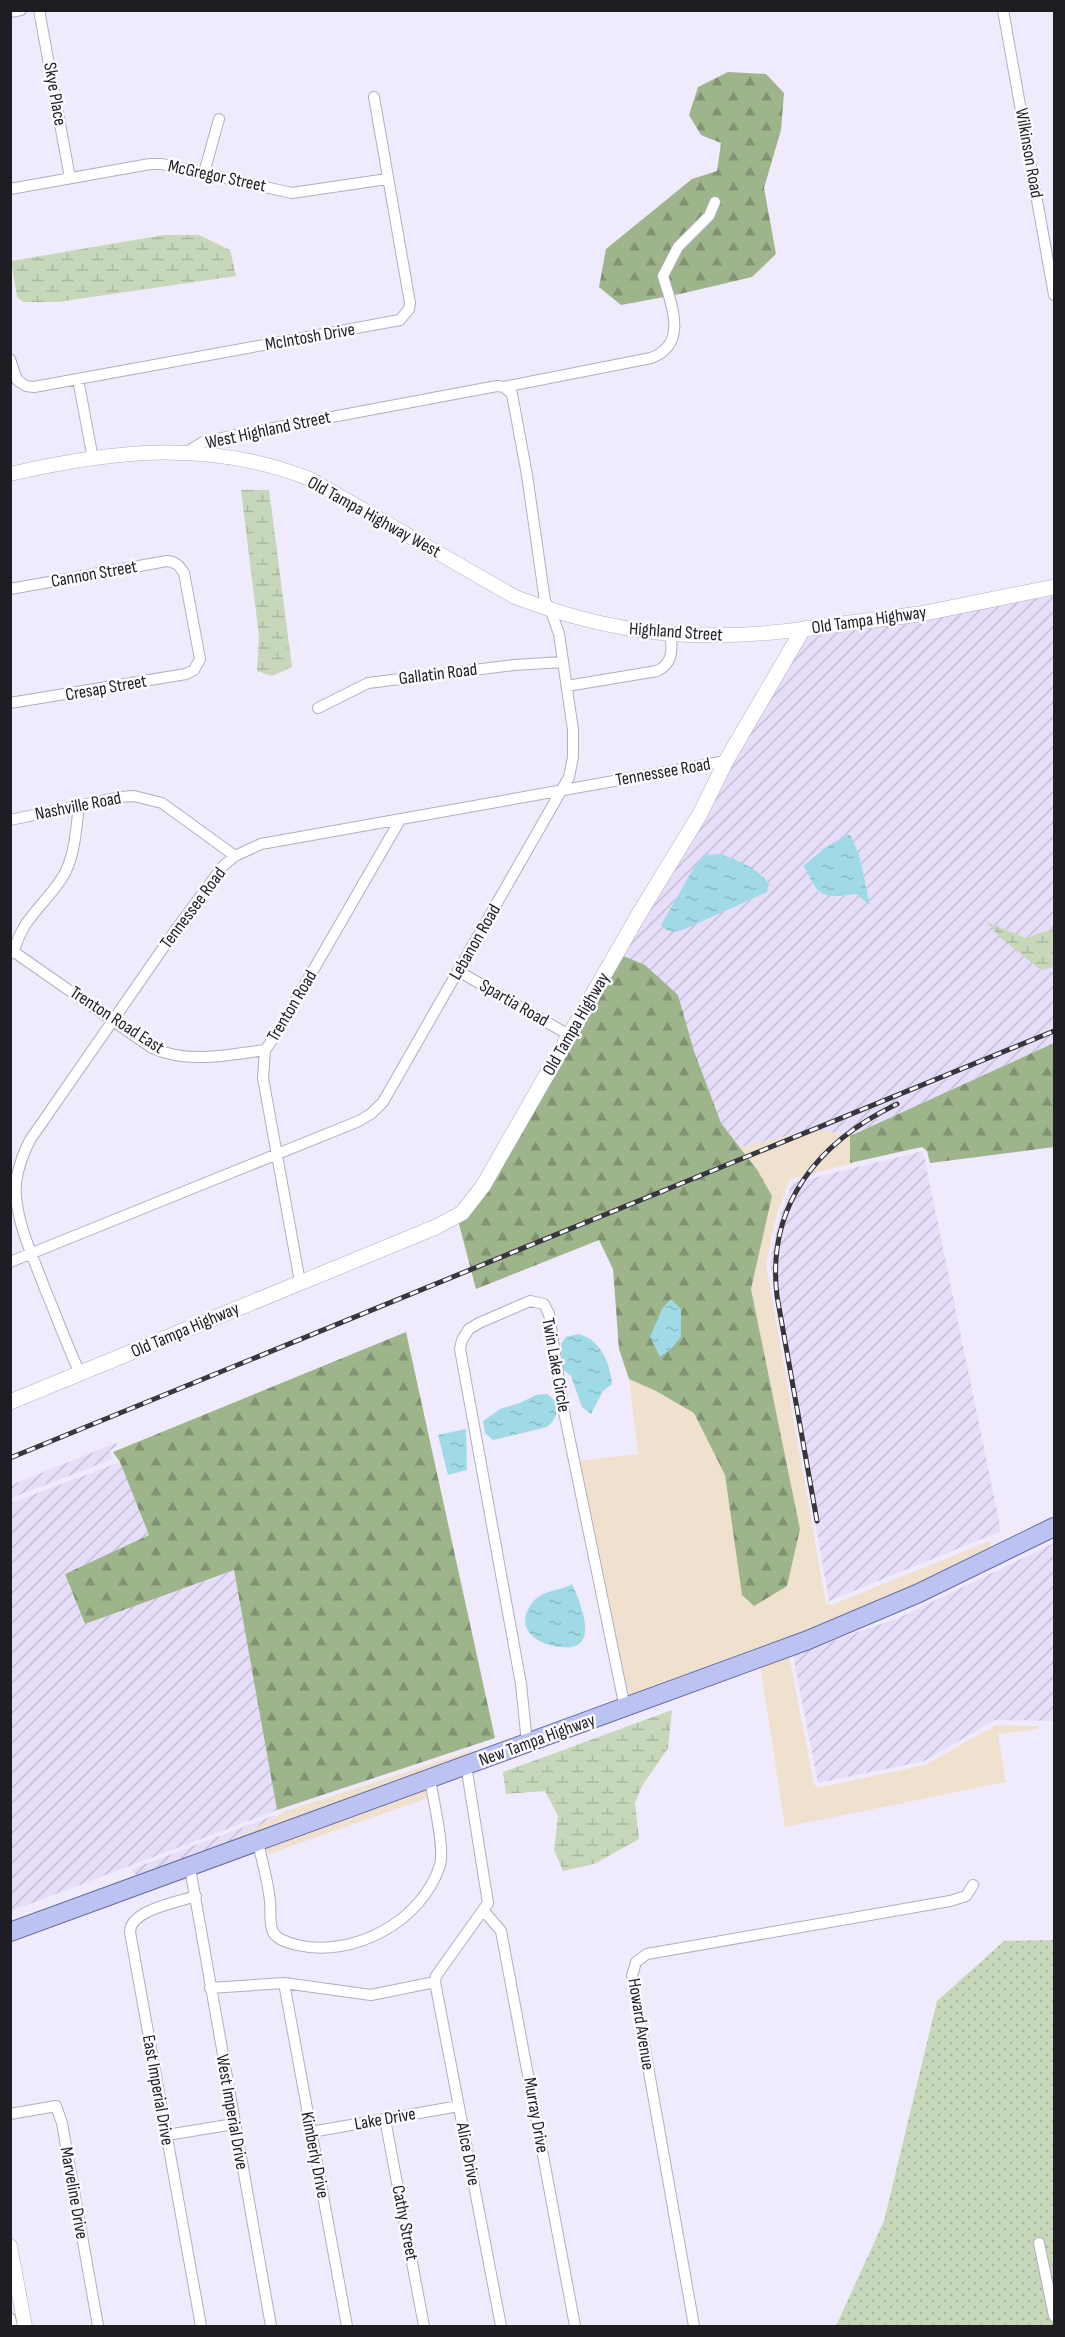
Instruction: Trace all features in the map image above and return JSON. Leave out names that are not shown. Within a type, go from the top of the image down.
[{"type":"main road","name":"Old Tampa Highway","points":[[10,1402],[436,1227],[462,1213],[483,1186],[700,812],[726,761],[803,629],[920,614],[1054,587]]},
{"type":"main road","name":"New Tampa Highway","points":[[10,1932],[625,1708],[859,1619],[1054,1527]]},
{"type":"street","points":[[10,12],[21,10]]},
{"type":"street","name":"Skye Place","points":[[39,10],[70,178]]},
{"type":"street","name":"Wilkinson Road","points":[[1003,10],[1054,295]]},
{"type":"street","name":"McIntosh Drive","points":[[10,359],[16,380],[26,386],[78,379],[400,320],[409,309],[410,303],[374,97]]},
{"type":"street","points":[[204,173],[219,119]]},
{"type":"street","name":"McGregor Street","points":[[10,189],[150,164],[204,173],[292,193],[387,178]]},
{"type":"street","name":"West Highland Street","points":[[10,474],[132,452],[187,452],[203,442],[274,427],[497,386],[504,387],[651,358],[666,351],[674,332],[675,322],[663,276],[678,247],[709,216],[715,202]]},
{"type":"street","points":[[78,379],[93,459]]},
{"type":"street","name":"Lebanon Road","points":[[31,1253],[359,1121],[372,1113],[383,1102],[562,790],[569,777],[574,740],[567,686],[559,634],[545,601],[512,394],[504,387]]},
{"type":"street","name":"Old Tampa Highway West","points":[[187,452],[245,459],[310,479],[515,597],[551,611]]},
{"type":"street","name":"Cannon Street","points":[[10,589],[167,561],[177,564],[184,573],[200,659],[197,664]]},
{"type":"street","name":"Highland Street","points":[[551,611],[596,624],[671,635],[724,636],[803,629]]},
{"type":"street","points":[[567,686],[664,668],[672,654],[671,635]]},
{"type":"street","name":"Gallatin Road","points":[[318,708],[368,683],[514,665],[563,662]]},
{"type":"street","name":"Cresap Street","points":[[10,703],[186,674],[194,670],[197,664]]},
{"type":"street","name":"Tennessee Road","points":[[80,1374],[24,1233],[16,1195],[17,1174],[22,1156],[30,1140],[113,1020],[223,866],[235,856],[261,844],[726,761]]},
{"type":"street","name":"Nashville Road","points":[[10,820],[120,797],[149,798],[162,803],[235,856]]},
{"type":"street","points":[[12,953],[23,926],[48,897],[68,868],[80,806]]},
{"type":"street","name":"Trenton Road","points":[[300,1282],[263,1078],[265,1050],[400,820]]},
{"type":"street","name":"Trenton Road East","points":[[12,953],[152,1048],[179,1057],[194,1058],[265,1050]]},
{"type":"street","name":"Spartia Road","points":[[458,971],[569,1035]]},
{"type":"street","points":[[10,1262],[31,1253]]},
{"type":"street","name":"Twin Lake Circle","points":[[527,1743],[521,1684],[460,1349],[462,1340],[469,1329],[530,1301],[544,1304],[549,1314],[563,1407],[625,1708]]},
{"type":"street","points":[[210,1988],[284,1983],[365,1996],[435,1982],[436,1976],[488,1903],[466,1765]]},
{"type":"street","points":[[258,1842],[270,1898],[273,1932],[278,1938],[305,1947],[321,1948],[365,1940],[397,1924],[409,1913],[423,1896],[439,1869],[441,1857],[439,1834],[430,1779]]},
{"type":"street","name":"West Imperial Drive","points":[[190,1868],[271,2326]]},
{"type":"street","name":"Howard Avenue","points":[[694,2326],[632,1976],[636,1962],[646,1954],[950,1901],[966,1896],[973,1885]]},
{"type":"street","name":"East Imperial Drive","points":[[196,1896],[142,1914],[136,1917],[130,1928],[201,2326]]},
{"type":"street","name":"Murray Drive","points":[[483,1910],[501,1931],[575,2326]]},
{"type":"street","name":"Alice Drive","points":[[435,1982],[501,2326]]},
{"type":"street","name":"Kimberly Drive","points":[[284,1983],[347,2326]]},
{"type":"street","name":"Marveline Drive","points":[[10,2114],[56,2106],[62,2122],[99,2326]]},
{"type":"street","name":"Lake Drive","points":[[311,2132],[459,2106]]},
{"type":"street","name":"Cathy Street","points":[[385,2119],[424,2326]]},
{"type":"street","points":[[167,2135],[234,2124]]},
{"type":"street","points":[[1039,2243],[1054,2316]]},
{"type":"street","points":[[10,2246],[25,2326]]},
{"type":"street","points":[[10,2318],[12,2326]]},
{"type":"shaded area","points":[[1054,593],[1054,928],[1026,938],[988,923],[1041,970],[1054,967],[1054,1043],[850,1136],[816,1129],[740,1147],[721,1123],[694,1051],[678,995],[621,955],[806,634]],"holes":[[[850,834],[859,854],[870,904],[856,894],[837,897],[818,892],[813,885],[810,874],[811,857]],[[736,860],[763,875],[702,921],[685,929],[661,925],[694,867]]]},
{"type":"shaded area","points":[[816,1129],[850,1136],[850,1163],[854,1163],[790,1179],[775,1220],[766,1264],[826,1603],[831,1605],[990,1541],[992,1551],[917,1588],[628,1702],[579,1461],[638,1454],[629,1379],[656,1391],[694,1413],[725,1475],[742,1595],[800,1529],[751,1289],[772,1196],[758,1171],[740,1147]]},
{"type":"shaded area","points":[[923,1151],[1001,1531],[829,1601],[770,1263],[778,1222],[792,1183]]},
{"type":"shaded area","points":[[116,1443],[117,1446],[109,1451],[113,1459],[11,1498],[11,1485]]},
{"type":"shaded area","points":[[120,1462],[149,1535],[65,1574],[85,1624],[234,1570],[277,1810],[11,1911],[11,1503]]},
{"type":"shaded area","points":[[1054,1543],[1054,1721],[995,1720],[924,1761],[818,1783],[793,1655],[901,1617]]},
{"type":"shaded area","points":[[789,1656],[814,1784],[817,1788],[925,1765],[996,1725],[1038,1726],[1039,1729],[998,1734],[1006,1782],[785,1827],[760,1664]]},
{"type":"shaded area","points":[[473,1750],[477,1756],[194,1861],[286,1811]]},
{"type":"shaded area","points":[[426,1786],[428,1798],[266,1855],[264,1846]]},
{"type":"shaded area","points":[[275,1815],[194,1861],[137,1877],[132,1869]]},
{"type":"green space","points":[[728,72],[766,74],[784,93],[781,130],[764,188],[776,254],[752,277],[621,305],[599,287],[606,249],[692,179],[717,171],[721,143],[701,135],[689,115],[698,87]]},
{"type":"green space","points":[[164,235],[199,235],[230,250],[236,276],[57,302],[23,302],[17,297],[11,261]]},
{"type":"green space","points":[[241,490],[269,490],[292,667],[272,676],[257,671],[259,636]]},
{"type":"green space","points":[[986,922],[1026,938],[1054,928],[1054,967],[1041,970],[1001,938]]},
{"type":"green space","points":[[621,955],[645,965],[678,995],[694,1051],[721,1123],[758,1171],[772,1196],[751,1289],[800,1529],[787,1586],[754,1606],[742,1595],[725,1475],[694,1413],[656,1391],[629,1379],[619,1349],[613,1269],[599,1240],[476,1289],[459,1224]]},
{"type":"green space","points":[[1054,1043],[1054,1147],[930,1163],[927,1151],[922,1147],[850,1163],[850,1136]]},
{"type":"green space","points":[[406,1332],[495,1738],[277,1810],[234,1570],[85,1624],[65,1574],[149,1535],[120,1462],[113,1452]]},
{"type":"green space","points":[[672,1710],[668,1748],[642,1786],[635,1803],[639,1839],[594,1864],[563,1871],[554,1850],[558,1816],[545,1791],[506,1794],[503,1772]]},
{"type":"green space","points":[[1054,1940],[1054,2326],[836,2326],[884,2221],[937,2001],[1004,1941]]},
{"type":"water","points":[[850,834],[859,854],[870,905],[856,894],[834,896],[823,894],[815,887],[803,866],[826,847]]},
{"type":"water","points":[[720,854],[741,862],[759,873],[769,884],[767,892],[685,929],[672,932],[664,928],[661,925],[694,867],[704,855]]},
{"type":"water","points":[[671,1299],[681,1309],[681,1337],[660,1357],[650,1337],[662,1309]]},
{"type":"water","points":[[578,1334],[598,1346],[611,1376],[612,1384],[603,1391],[591,1414],[582,1407],[571,1376],[562,1369],[561,1344],[566,1337]]},
{"type":"water","points":[[547,1394],[555,1402],[557,1410],[554,1419],[547,1427],[493,1440],[485,1433],[483,1421],[500,1409],[536,1395]]},
{"type":"water","points":[[466,1429],[467,1470],[448,1475],[438,1435]]},
{"type":"water","points":[[572,1584],[583,1614],[585,1634],[581,1642],[574,1646],[562,1647],[544,1643],[530,1634],[525,1621],[527,1612],[536,1598]]},
{"type":"railway","points":[[10,1458],[1054,1031]]},
{"type":"railway","points":[[817,1521],[777,1296],[776,1263],[780,1233],[789,1205],[803,1180],[821,1157],[843,1137],[869,1119],[897,1104]]}]
